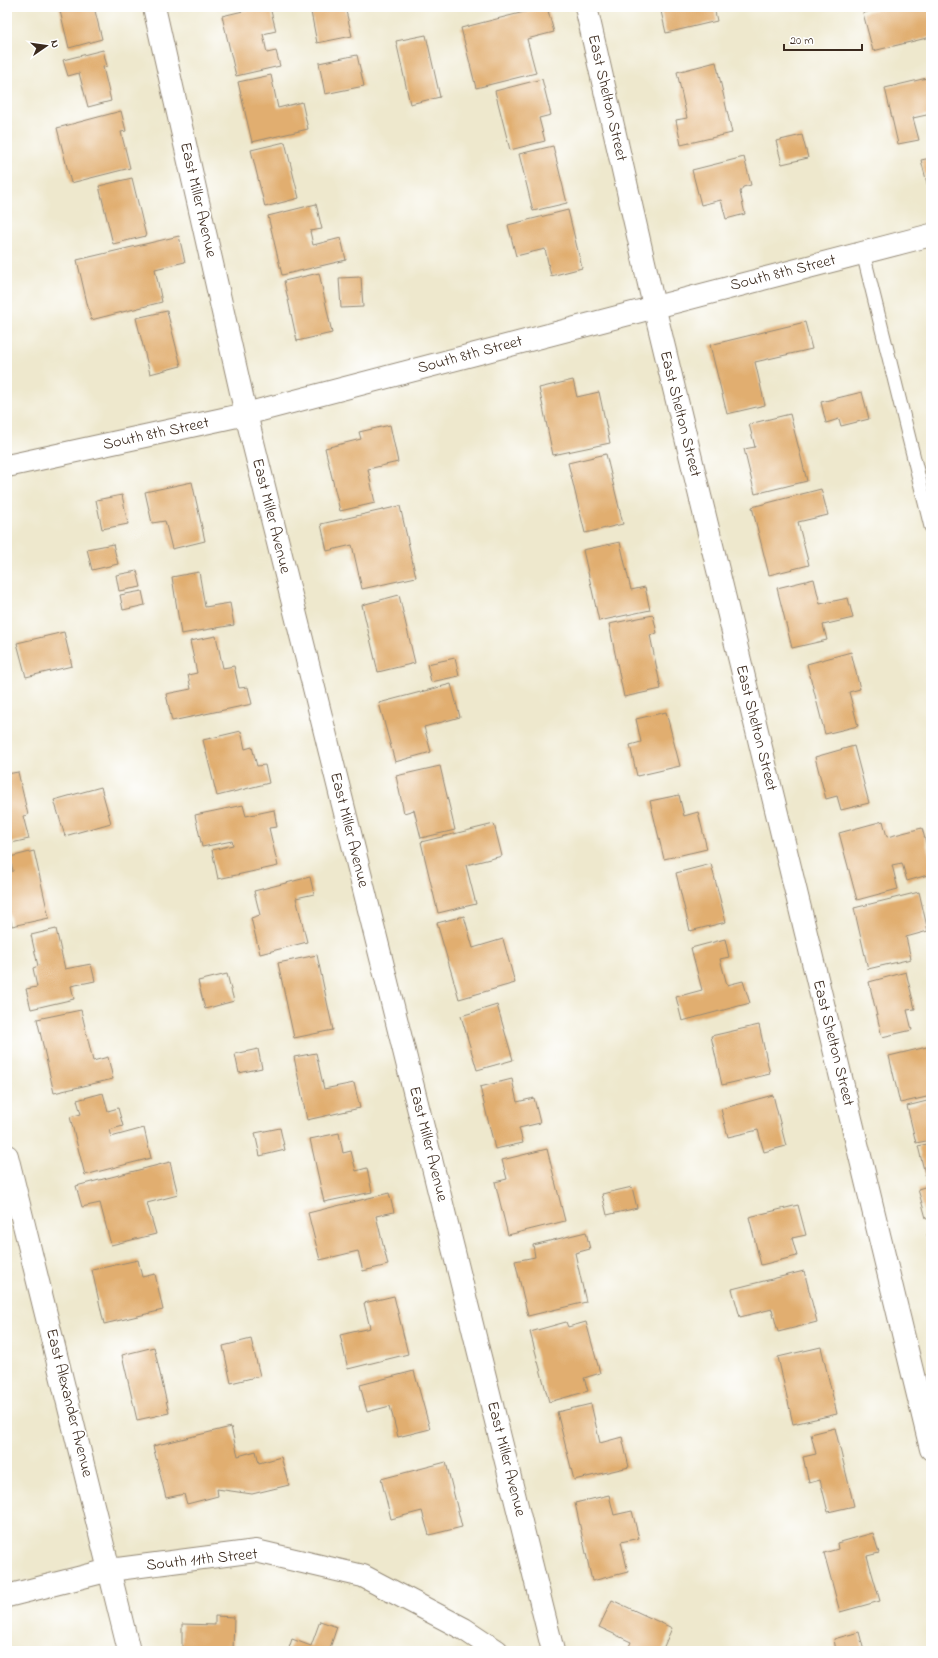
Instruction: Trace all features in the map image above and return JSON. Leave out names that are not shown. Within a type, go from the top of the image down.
[{"type":"street","name":"East Miller Avenue","points":[[154,7],[246,414],[554,1651]]},
{"type":"street","name":"East Shelton Street","points":[[586,7],[654,306],[931,1449]]},
{"type":"street","name":"South 8th Street","points":[[7,466],[246,414],[654,306],[931,235]]},
{"type":"street","name":"East Alexander Avenue","points":[[7,1156],[129,1651]]},
{"type":"street","name":"South 11th Street","points":[[7,1596],[110,1570],[256,1551],[363,1576],[464,1629],[497,1651]]},
{"type":"lane","points":[[863,253],[931,527]]},
{"type":"building","points":[[59,7],[94,7],[102,39],[69,48]]},
{"type":"building","points":[[260,7],[270,7],[276,31],[263,34],[267,53],[276,51],[280,66],[236,76],[222,16]]},
{"type":"building","points":[[310,7],[345,7],[352,36],[317,43]]},
{"type":"building","points":[[547,7],[554,32],[527,39],[536,73],[476,88],[461,28]]},
{"type":"building","points":[[660,7],[714,7],[717,21],[666,33]]},
{"type":"building","points":[[885,7],[931,7],[931,37],[873,51],[863,13]]},
{"type":"building","points":[[426,35],[440,97],[410,104],[396,41]]},
{"type":"building","points":[[103,50],[107,66],[103,67],[111,101],[88,107],[79,73],[68,76],[63,60]]},
{"type":"building","points":[[357,55],[364,86],[325,94],[319,63]]},
{"type":"building","points":[[716,62],[732,133],[681,145],[676,120],[687,118],[677,72]]},
{"type":"building","points":[[271,75],[278,108],[302,102],[308,129],[252,142],[238,82]]},
{"type":"building","points":[[931,77],[931,114],[913,118],[919,140],[898,144],[885,88]]},
{"type":"building","points":[[542,79],[551,115],[539,118],[545,141],[510,150],[495,91]]},
{"type":"building","points":[[121,111],[126,131],[121,132],[130,168],[71,183],[57,128]]},
{"type":"building","points":[[802,135],[808,158],[782,164],[776,141]]},
{"type":"building","points":[[285,142],[299,198],[265,207],[251,150]]},
{"type":"building","points":[[553,146],[567,203],[533,211],[519,154]]},
{"type":"building","points":[[744,157],[751,185],[743,187],[740,192],[745,214],[726,219],[721,200],[701,205],[692,170]]},
{"type":"building","points":[[931,158],[931,186],[928,187],[921,160]]},
{"type":"building","points":[[132,178],[146,236],[113,244],[99,186]]},
{"type":"building","points":[[316,204],[322,229],[310,231],[313,245],[341,238],[346,260],[282,275],[268,216]]},
{"type":"building","points":[[568,210],[582,268],[551,276],[545,249],[516,256],[508,225]]},
{"type":"building","points":[[179,236],[185,262],[155,269],[162,302],[91,320],[77,260]]},
{"type":"building","points":[[319,273],[332,333],[297,341],[284,281]]},
{"type":"building","points":[[361,277],[363,307],[341,308],[339,278]]},
{"type":"building","points":[[167,311],[181,366],[150,374],[136,318]]},
{"type":"building","points":[[805,322],[812,349],[755,362],[765,405],[727,414],[710,345]]},
{"type":"building","points":[[573,380],[577,397],[599,392],[610,443],[553,455],[539,388]]},
{"type":"building","points":[[862,392],[869,419],[841,426],[839,419],[826,423],[821,402]]},
{"type":"building","points":[[790,414],[807,481],[755,494],[744,449],[755,447],[749,424]]},
{"type":"building","points":[[390,425],[398,462],[368,469],[375,503],[340,511],[325,448],[361,439],[359,432]]},
{"type":"building","points":[[606,454],[623,524],[585,533],[568,463]]},
{"type":"building","points":[[192,482],[205,541],[172,549],[165,521],[152,523],[145,492]]},
{"type":"building","points":[[821,489],[828,515],[798,522],[809,565],[769,575],[752,507]]},
{"type":"building","points":[[122,495],[128,524],[102,529],[96,500]]},
{"type":"building","points":[[400,506],[416,577],[362,589],[352,545],[327,551],[321,524]]},
{"type":"building","points":[[620,542],[631,590],[645,587],[650,610],[599,621],[583,550]]},
{"type":"building","points":[[113,544],[118,564],[92,570],[87,549]]},
{"type":"building","points":[[137,571],[141,587],[119,591],[116,575]]},
{"type":"building","points":[[199,572],[205,607],[230,603],[234,625],[181,634],[172,577]]},
{"type":"building","points":[[814,579],[820,604],[848,598],[853,618],[823,625],[827,640],[792,648],[777,588]]},
{"type":"building","points":[[142,591],[145,605],[123,610],[120,595]]},
{"type":"building","points":[[399,595],[415,663],[378,672],[362,605]]},
{"type":"building","points":[[653,615],[657,633],[650,635],[661,689],[624,697],[609,624]]},
{"type":"building","points":[[64,632],[72,666],[26,677],[17,643]]},
{"type":"building","points":[[216,636],[223,668],[234,666],[239,688],[248,687],[252,704],[172,721],[166,694],[191,689],[188,675],[197,673],[190,641]]},
{"type":"building","points":[[851,652],[860,689],[849,692],[858,726],[825,734],[807,664]]},
{"type":"building","points":[[455,658],[459,676],[431,682],[427,664]]},
{"type":"building","points":[[451,684],[460,717],[424,727],[431,752],[395,762],[379,703]]},
{"type":"building","points":[[666,712],[680,766],[637,776],[630,745],[641,742],[636,719]]},
{"type":"building","points":[[241,731],[245,749],[252,747],[257,766],[265,765],[269,783],[217,796],[203,740]]},
{"type":"building","points":[[854,746],[869,803],[841,810],[837,796],[826,799],[815,757]]},
{"type":"building","points":[[440,766],[455,830],[421,838],[414,810],[404,813],[396,776]]},
{"type":"building","points":[[18,772],[28,815],[23,816],[29,839],[7,844],[7,774]]},
{"type":"building","points":[[101,787],[111,823],[65,836],[54,800]]},
{"type":"building","points":[[679,795],[684,816],[698,812],[707,849],[664,859],[650,801]]},
{"type":"building","points":[[243,805],[246,816],[274,810],[277,827],[269,828],[278,866],[218,879],[212,850],[233,845],[232,841],[202,847],[195,815]]},
{"type":"building","points":[[883,821],[887,837],[922,828],[931,861],[931,874],[907,881],[902,863],[892,865],[898,889],[857,900],[839,833]]},
{"type":"building","points":[[494,824],[502,856],[466,865],[476,904],[438,913],[421,842]]},
{"type":"building","points":[[34,851],[49,918],[12,926],[7,905],[7,872],[13,871],[10,857]]},
{"type":"building","points":[[711,864],[726,922],[690,931],[676,873]]},
{"type":"building","points":[[310,877],[314,894],[296,898],[307,942],[260,954],[251,918],[260,915],[254,891]]},
{"type":"building","points":[[919,892],[928,931],[906,937],[911,959],[868,969],[854,908]]},
{"type":"building","points":[[464,916],[473,948],[503,939],[515,983],[459,999],[437,923]]},
{"type":"building","points":[[56,929],[65,969],[91,964],[95,981],[71,986],[74,999],[31,1009],[26,989],[37,987],[33,968],[38,966],[31,935]]},
{"type":"building","points":[[725,939],[729,957],[720,959],[727,985],[743,981],[750,1003],[682,1021],[676,997],[702,990],[691,948]]},
{"type":"building","points":[[317,955],[333,1030],[294,1038],[278,963]]},
{"type":"building","points":[[906,972],[915,1009],[907,1010],[912,1030],[882,1037],[869,982]]},
{"type":"building","points":[[227,974],[234,1001],[205,1009],[198,981]]},
{"type":"building","points":[[497,1005],[513,1060],[477,1070],[461,1016]]},
{"type":"building","points":[[81,1010],[93,1061],[108,1057],[113,1079],[54,1093],[37,1019]]},
{"type":"building","points":[[759,1025],[770,1074],[722,1085],[711,1036]]},
{"type":"building","points":[[931,1046],[931,1096],[900,1103],[889,1056]]},
{"type":"building","points":[[258,1049],[262,1068],[239,1073],[235,1054]]},
{"type":"building","points":[[316,1053],[324,1089],[354,1083],[360,1108],[307,1120],[294,1057]]},
{"type":"building","points":[[512,1079],[517,1102],[534,1098],[540,1123],[519,1128],[523,1143],[495,1149],[480,1087]]},
{"type":"building","points":[[103,1093],[108,1111],[118,1108],[123,1126],[109,1130],[111,1137],[144,1128],[151,1158],[85,1175],[70,1117],[81,1114],[77,1100]]},
{"type":"building","points":[[773,1095],[786,1146],[764,1152],[758,1130],[728,1137],[721,1109]]},
{"type":"building","points":[[931,1100],[931,1140],[916,1143],[907,1106]]},
{"type":"building","points":[[280,1128],[285,1150],[260,1156],[255,1133]]},
{"type":"building","points":[[339,1133],[343,1153],[351,1151],[356,1171],[367,1168],[372,1192],[324,1202],[310,1139]]},
{"type":"building","points":[[931,1143],[931,1217],[926,1218],[918,1189],[928,1186],[918,1146]]},
{"type":"building","points":[[547,1149],[565,1221],[508,1235],[495,1182],[507,1179],[502,1160]]},
{"type":"building","points":[[170,1162],[178,1195],[147,1203],[156,1234],[111,1245],[100,1203],[82,1207],[76,1186]]},
{"type":"building","points":[[632,1187],[637,1208],[607,1215],[602,1194]]},
{"type":"building","points":[[389,1193],[394,1212],[376,1216],[388,1265],[363,1271],[358,1251],[320,1260],[308,1213]]},
{"type":"building","points":[[798,1205],[806,1235],[792,1238],[797,1256],[761,1265],[749,1217]]},
{"type":"building","points":[[586,1232],[590,1249],[575,1253],[586,1302],[528,1316],[515,1261],[535,1257],[533,1245]]},
{"type":"building","points":[[931,1233],[931,1249],[930,1249],[927,1234]]},
{"type":"building","points":[[138,1260],[142,1277],[155,1274],[163,1310],[104,1324],[92,1270]]},
{"type":"building","points":[[804,1271],[817,1322],[778,1332],[772,1309],[740,1317],[732,1289]]},
{"type":"building","points":[[394,1296],[408,1354],[348,1369],[340,1335],[370,1328],[364,1303]]},
{"type":"building","points":[[566,1322],[568,1327],[586,1322],[600,1373],[584,1378],[588,1391],[549,1402],[530,1332]]},
{"type":"building","points":[[251,1339],[260,1376],[231,1383],[223,1346]]},
{"type":"building","points":[[154,1347],[169,1413],[137,1420],[122,1355]]},
{"type":"building","points":[[821,1347],[837,1414],[793,1424],[778,1357]]},
{"type":"building","points":[[414,1371],[430,1429],[398,1437],[390,1406],[367,1412],[360,1385]]},
{"type":"building","points":[[591,1404],[600,1443],[622,1437],[629,1467],[574,1480],[557,1412]]},
{"type":"building","points":[[231,1427],[238,1456],[256,1451],[259,1463],[281,1457],[289,1485],[252,1494],[217,1489],[218,1496],[187,1504],[184,1494],[166,1498],[153,1446]]},
{"type":"building","points":[[835,1428],[854,1506],[828,1512],[820,1480],[809,1483],[803,1457],[816,1454],[811,1434]]},
{"type":"building","points":[[446,1462],[462,1527],[429,1535],[422,1511],[391,1519],[381,1479]]},
{"type":"building","points":[[609,1495],[614,1515],[632,1511],[639,1538],[621,1542],[628,1572],[592,1581],[575,1503]]},
{"type":"building","points":[[873,1533],[879,1553],[867,1556],[880,1601],[840,1612],[824,1553],[838,1549],[837,1543]]},
{"type":"building","points":[[612,1600],[672,1628],[662,1651],[627,1651],[631,1642],[599,1627]]},
{"type":"building","points":[[215,1616],[234,1617],[233,1651],[182,1651],[182,1624],[215,1625]]},
{"type":"building","points":[[320,1621],[337,1627],[329,1651],[288,1651],[292,1639],[311,1646]]},
{"type":"building","points":[[859,1632],[864,1651],[836,1651],[834,1639]]}]
